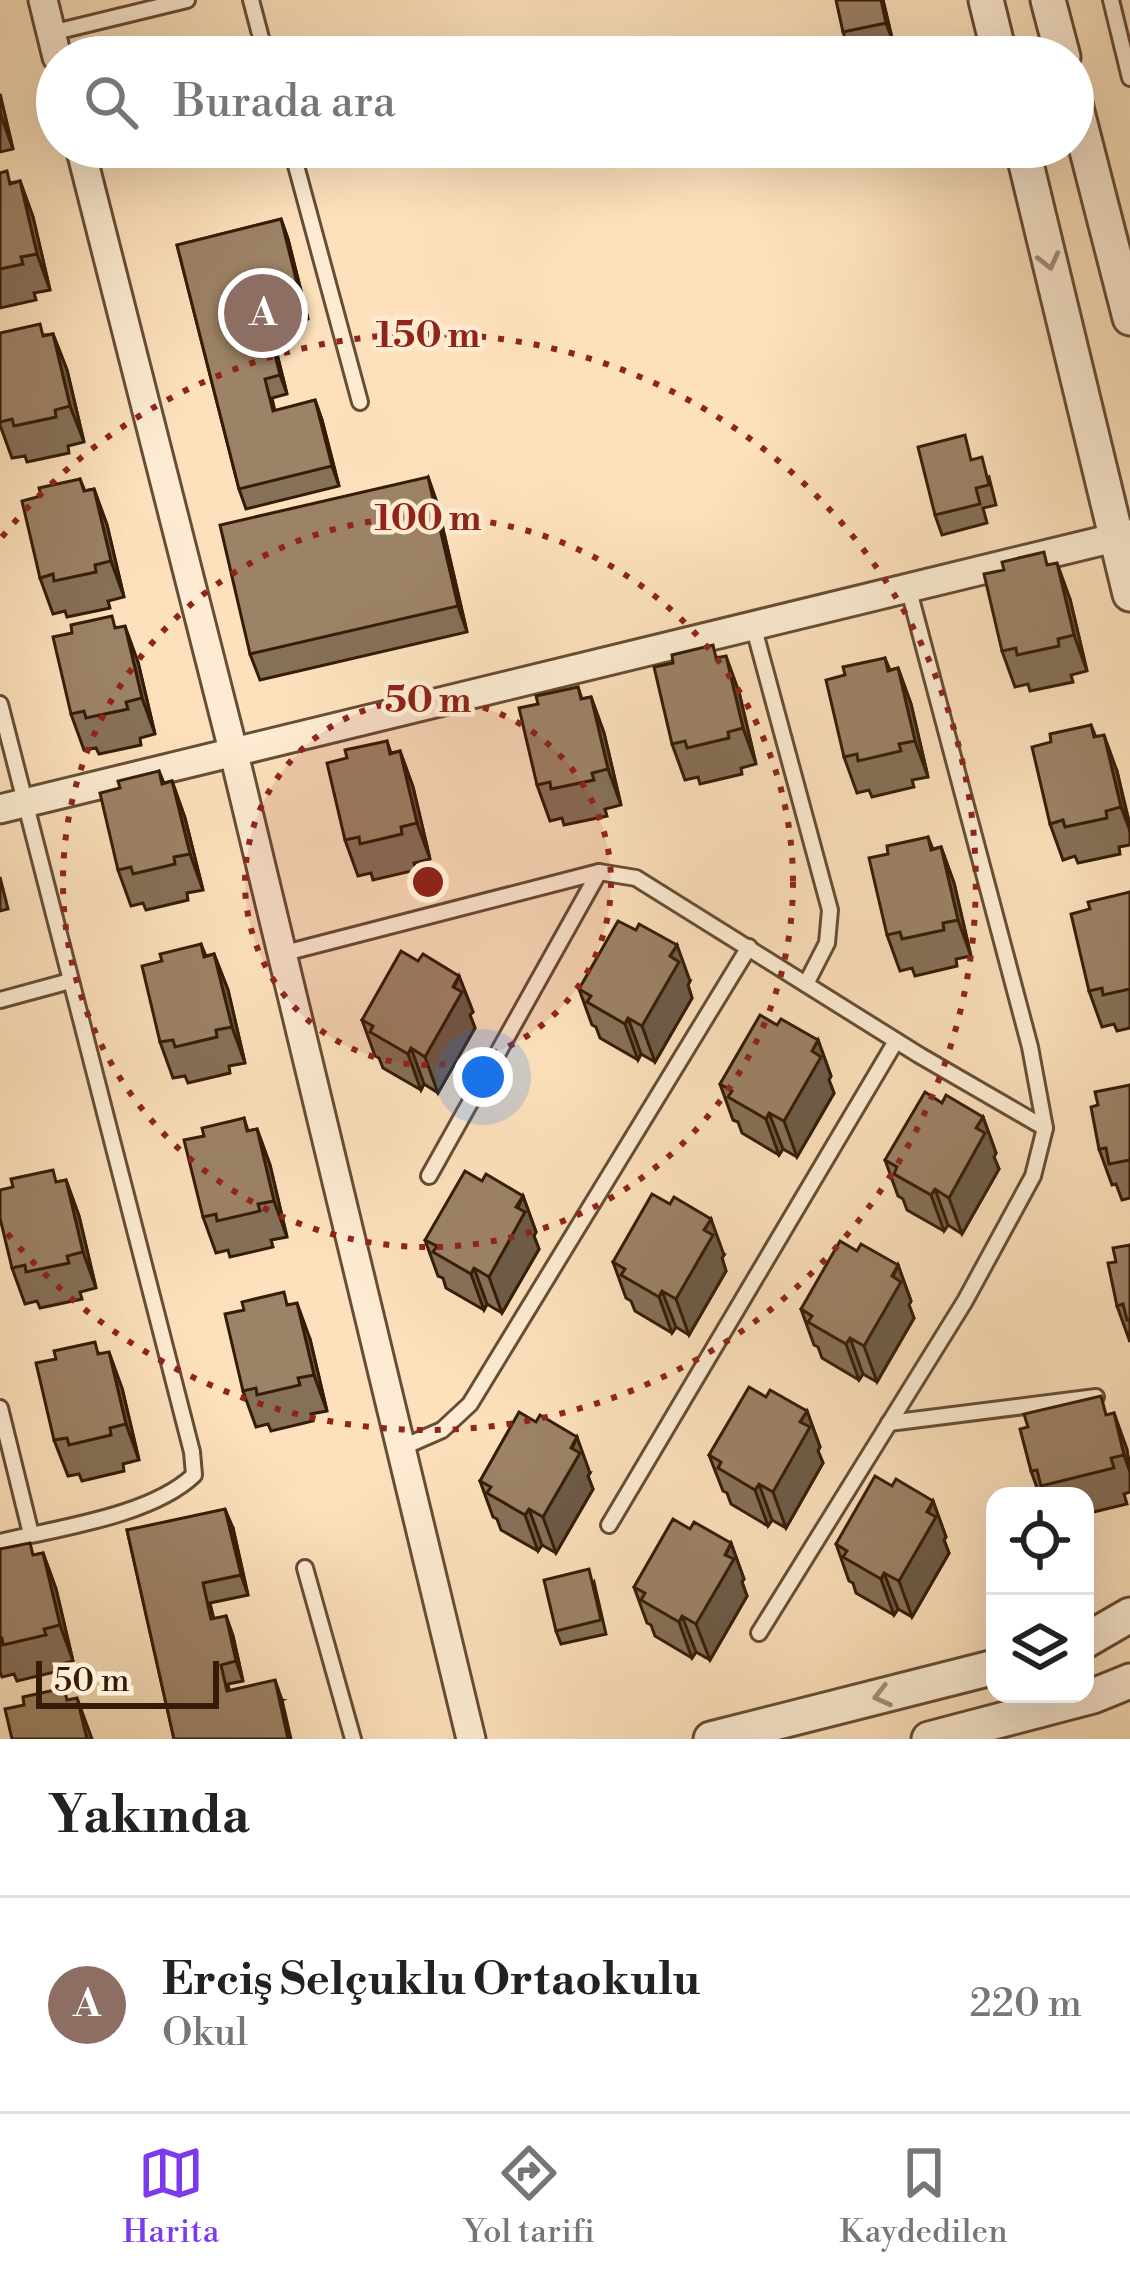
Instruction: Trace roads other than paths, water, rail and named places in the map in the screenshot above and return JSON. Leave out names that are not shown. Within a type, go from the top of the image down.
[{"type":"street","points":[[43,0],[52,36]]},
{"type":"street","points":[[986,0],[995,36]]},
{"type":"street","points":[[1048,0],[1057,36]]},
{"type":"street","points":[[85,168],[232,750],[471,1739]]},
{"type":"street","points":[[1027,168],[1123,536],[1130,594]]},
{"type":"street","points":[[1091,168],[1130,318]]},
{"type":"street","points":[[12,806],[1123,536]]},
{"type":"street","points":[[1094,1636],[1130,1615]]},
{"type":"street","points":[[711,1739],[986,1669]]},
{"type":"street","points":[[929,1739],[1093,1696],[1130,1681]]},
{"type":"lane","points":[[81,36],[187,0]]},
{"type":"lane","points":[[251,0],[260,36]]},
{"type":"lane","points":[[1111,0],[1130,78]]},
{"type":"lane","points":[[297,168],[360,402]]},
{"type":"lane","points":[[759,1634],[965,1301],[1033,1176],[1045,1128],[1030,1047],[908,587]]},
{"type":"lane","points":[[754,625],[830,910],[827,943],[806,984]]},
{"type":"lane","points":[[0,704],[12,806],[70,982],[192,1452],[194,1475],[178,1490],[117,1513],[0,1542]]},
{"type":"lane","points":[[281,953],[599,872],[636,878],[1045,1128]]},
{"type":"lane","points":[[429,1176],[599,872]]},
{"type":"lane","points":[[401,1448],[442,1430],[470,1404],[748,947]]},
{"type":"lane","points":[[0,1000],[70,982]]},
{"type":"lane","points":[[609,1525],[896,1041]]},
{"type":"lane","points":[[890,1423],[1096,1396]]},
{"type":"lane","points":[[0,1408],[31,1534]]},
{"type":"lane","points":[[305,1568],[352,1739]]},
{"type":"place","name":"Erciş Selçuklu Ortaokulu","points":[[263,313]]}]
